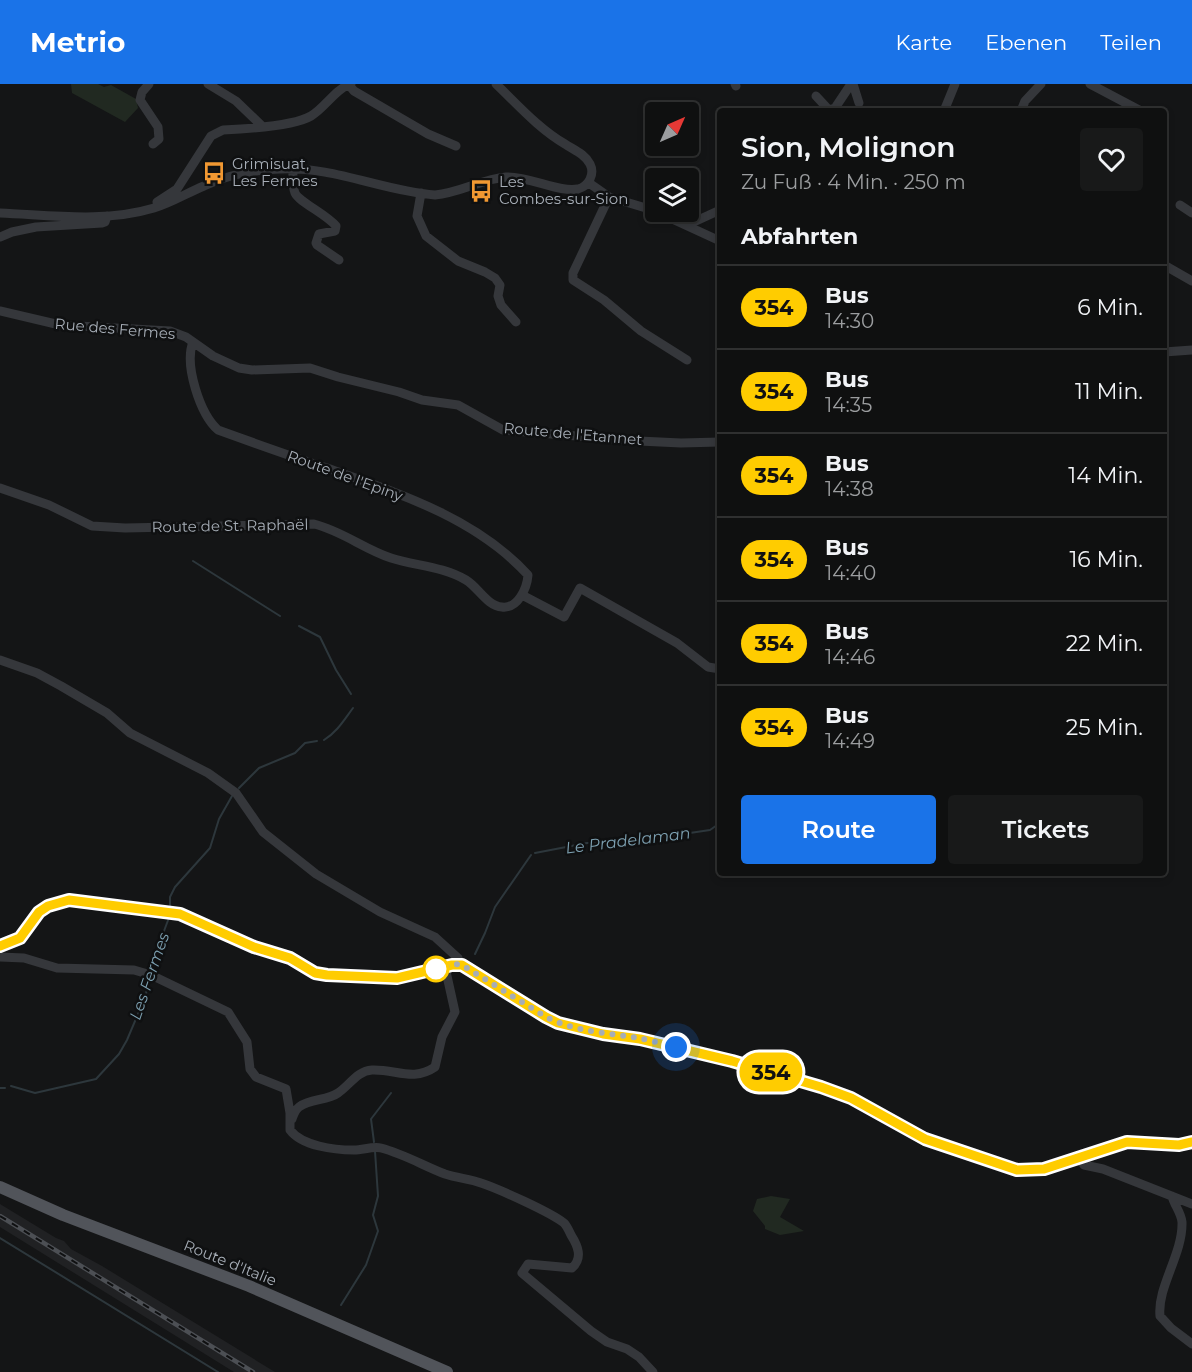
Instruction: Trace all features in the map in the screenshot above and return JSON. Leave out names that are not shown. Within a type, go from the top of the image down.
[{"type":"main road","name":"Route d'Italie","points":[[0,1187],[63,1215],[249,1286],[447,1372]]},
{"type":"street","points":[[149,84],[142,92],[140,100],[159,132],[159,139],[153,144]]},
{"type":"street","points":[[208,84],[240,105],[262,126]]},
{"type":"street","points":[[154,208],[156,202],[177,189],[189,167],[213,133],[297,122],[311,116],[340,89],[350,84],[354,91],[428,134],[456,146]]},
{"type":"street","points":[[0,213],[107,216],[154,208],[213,182],[231,176],[266,170],[293,169],[328,172],[421,193],[444,194],[506,177],[571,190],[589,183],[592,171],[586,159],[548,133],[496,84]]},
{"type":"street","points":[[836,108],[852,84]]},
{"type":"street","points":[[852,84],[859,103]]},
{"type":"street","points":[[945,108],[955,84]]},
{"type":"street","points":[[1022,108],[1025,101],[1041,84]]},
{"type":"street","points":[[1090,84],[1135,108]]},
{"type":"street","points":[[816,96],[828,108]]},
{"type":"street","points":[[293,169],[294,188],[298,197],[326,215],[336,226],[332,233],[319,234],[316,245],[339,260]]},
{"type":"street","points":[[589,183],[609,197],[645,208]]},
{"type":"street","points":[[421,193],[417,216],[426,236],[458,261],[495,278],[500,285],[498,296],[501,305],[516,321]]},
{"type":"street","points":[[609,197],[573,273],[573,280],[604,300],[641,331],[687,360]]},
{"type":"street","points":[[1180,206],[1192,213]]},
{"type":"street","points":[[683,223],[686,220],[696,221],[717,211]]},
{"type":"street","points":[[0,237],[36,227],[102,223],[107,220],[107,216]]},
{"type":"street","points":[[683,223],[717,240]]},
{"type":"street","points":[[1167,267],[1192,281]]},
{"type":"street","name":"Rue des Fermes","points":[[0,311],[60,325],[170,331],[193,342]]},
{"type":"street","name":"Route de l'Etannet","points":[[193,342],[213,356],[240,368],[252,370],[310,368],[422,400],[458,405],[503,430],[681,443],[717,442]]},
{"type":"street","name":"Route de l'Epiny","points":[[193,342],[190,356],[196,389],[206,416],[218,430],[370,483],[437,510],[471,530],[516,562],[528,575],[528,582],[522,595]]},
{"type":"street","points":[[1167,352],[1192,350]]},
{"type":"street","name":"Route de St. Raphaël","points":[[0,488],[49,505],[92,526],[125,528],[314,524],[326,527],[388,557],[435,567],[464,579],[489,602],[500,608],[510,607],[522,595]]},
{"type":"street","points":[[522,595],[564,617],[580,588],[677,643],[708,667],[717,668]]},
{"type":"street","points":[[0,660],[37,673],[62,686],[107,712],[130,733],[208,773],[236,793],[263,832],[316,874],[380,912],[435,937],[458,958],[460,964]]},
{"type":"street","points":[[0,946],[20,938],[39,912],[58,901],[79,900],[170,912],[198,920],[254,947],[290,958],[315,973],[397,978],[460,964],[558,1023],[713,1056],[821,1087],[851,1098],[925,1139],[1017,1170],[1044,1169],[1127,1142],[1179,1145],[1192,1143]]},
{"type":"street","points":[[0,957],[24,957],[57,968],[134,970],[148,974],[228,1012],[247,1042],[250,1069],[256,1077],[286,1089],[290,1130],[294,1135],[307,1142],[329,1147],[353,1150],[379,1148],[410,1158],[446,1174],[480,1182],[565,1224],[578,1248],[579,1258],[576,1264],[572,1268],[528,1264],[522,1273],[591,1331],[639,1357],[653,1372]]},
{"type":"street","points":[[290,1130],[297,1109],[306,1103],[336,1095],[360,1073],[372,1070],[417,1075],[427,1073],[435,1067],[442,1037],[455,1012],[445,967]]},
{"type":"street","points":[[1078,1157],[1084,1165],[1103,1169],[1192,1204]]},
{"type":"street","points":[[1172,1196],[1181,1215],[1181,1236],[1164,1293],[1160,1316],[1192,1344]]},
{"type":"shaded area","points":[[71,84],[98,84],[104,87],[111,85],[136,99],[138,108],[125,122],[72,93]]},
{"type":"shaded area","points":[[771,1196],[790,1199],[780,1217],[804,1231],[780,1235],[765,1229],[753,1211],[757,1199]]},
{"type":"shaded area","points":[[0,1204],[275,1372],[234,1372],[0,1227]]},
{"type":"waterway","name":"Les Fermes","points":[[193,561],[280,616]]},
{"type":"waterway","name":"Les Fermes","points":[[299,626],[320,637],[351,694]]},
{"type":"waterway","name":"Les Fermes","points":[[324,740],[337,730],[353,708]]},
{"type":"waterway","name":"Les Fermes","points":[[239,788],[259,768],[295,753],[305,743],[317,741]]},
{"type":"waterway","name":"Les Fermes","points":[[170,909],[170,897],[175,887],[210,848],[219,819],[232,796]]},
{"type":"waterway","name":"Le Pradelaman","points":[[535,853],[629,837],[656,838],[710,830],[717,825]]},
{"type":"waterway","name":"Le Pradelaman","points":[[475,954],[495,907],[531,855]]},
{"type":"waterway","name":"Les Fermes","points":[[149,971],[170,915]]},
{"type":"waterway","name":"Les Fermes","points":[[11,1086],[35,1093],[96,1079],[119,1054],[127,1040],[146,995],[148,976]]},
{"type":"waterway","name":"Les Fermes","points":[[0,1088],[5,1088]]},
{"type":"waterway","name":"Le Pradelaman","points":[[374,1142],[371,1119],[391,1093]]},
{"type":"waterway","name":"Le Pradelaman","points":[[341,1305],[366,1265],[378,1231],[373,1215],[378,1196],[375,1151]]},
{"type":"waterway","points":[[0,1238],[218,1372]]},
{"type":"railway","points":[[0,1216],[253,1372]]},
{"type":"bus line","name":"354","points":[[0,946],[20,938],[39,912],[58,901],[79,900],[174,912],[198,920],[241,942],[290,958],[315,973],[382,979],[408,977],[456,964],[462,965],[558,1023],[603,1034],[640,1039],[754,1066],[821,1087],[851,1098],[925,1139],[1017,1170],[1044,1169],[1127,1142],[1179,1145],[1192,1142]]},
{"type":"place","name":"Grimisuat, Les Fermes","points":[[214,173]]},
{"type":"place","name":"Les Combes-sur-Sion","points":[[481,191]]},
{"type":"route","points":[[436,969],[456,964],[462,965],[558,1023],[603,1034],[676,1047]]}]
